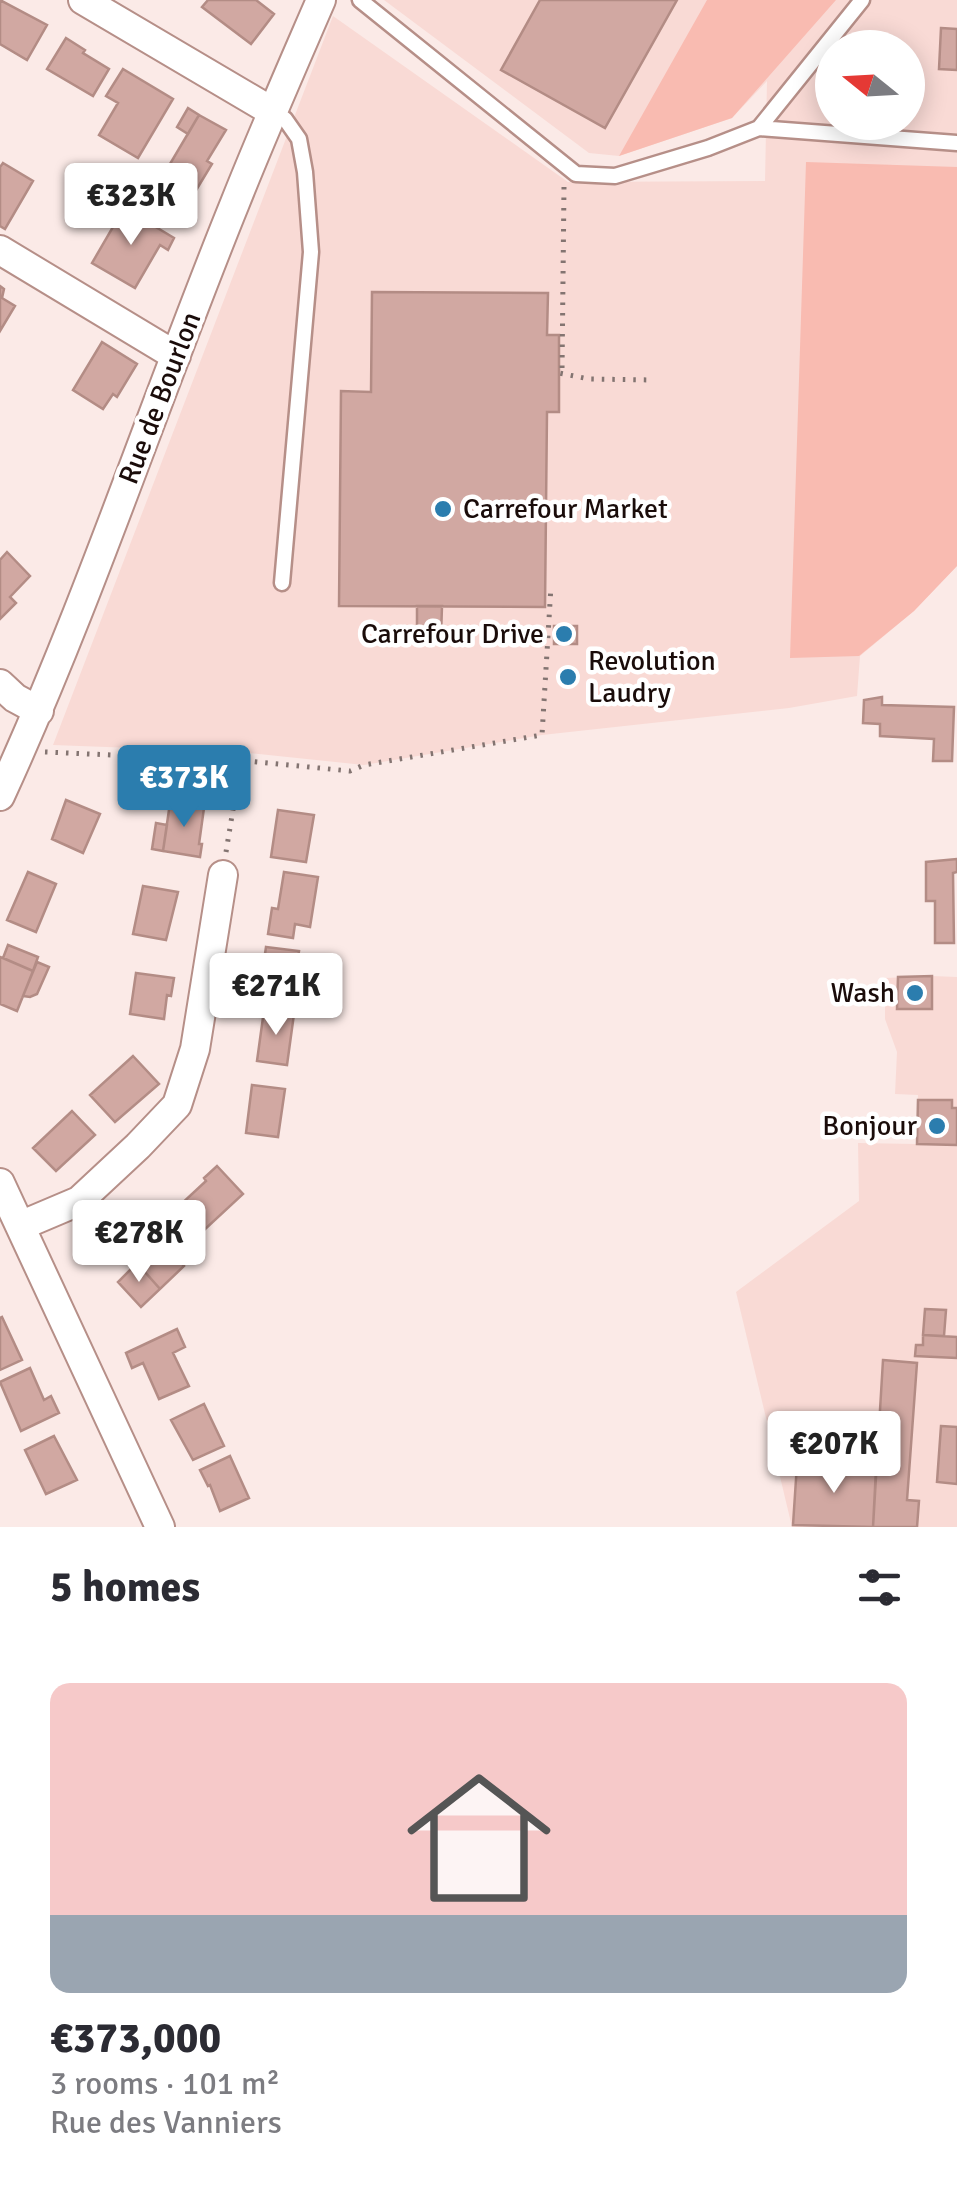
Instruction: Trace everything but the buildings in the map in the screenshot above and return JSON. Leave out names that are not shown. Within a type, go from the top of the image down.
[{"type":"street","points":[[84,0],[273,112]]},
{"type":"street","name":"Rue de Bourlon","points":[[0,796],[39,711],[234,204],[321,0]]},
{"type":"street","points":[[0,250],[176,356]]},
{"type":"street","points":[[0,684],[14,698],[39,711]]},
{"type":"street","points":[[20,1226],[79,1201],[178,1104],[195,1049],[223,874]]},
{"type":"street","points":[[0,1183],[160,1527]]},
{"type":"lane","points":[[360,0],[576,174],[615,176],[759,128],[957,143]]},
{"type":"lane","points":[[759,128],[862,0]]},
{"type":"lane","points":[[273,112],[285,119],[300,139],[312,252],[282,584]]},
{"type":"path","points":[[564,182],[559,373],[589,380],[654,380]]},
{"type":"path","points":[[22,751],[241,761],[350,771],[364,765],[542,735],[550,586]]},
{"type":"path","points":[[223,874],[241,761]]},
{"type":"shaded area","points":[[384,0],[957,0],[957,566],[914,611],[860,656],[857,696],[789,708],[542,735],[364,765],[240,752],[53,745],[333,16],[568,182],[765,181],[767,81],[732,118],[619,156],[589,153]]},
{"type":"shaded area","points":[[707,0],[836,0],[732,118],[619,156]]},
{"type":"shaded area","points":[[806,162],[957,167],[957,566],[914,611],[859,656],[790,658]]},
{"type":"shaded area","points":[[957,977],[957,1527],[792,1527],[736,1292],[859,1201],[858,1143],[916,1144],[918,1095],[895,1094],[897,1052],[885,1019],[885,978]]},
{"type":"place","name":"Carrefour Market","points":[[443,509]]},
{"type":"place","name":"Carrefour Drive","points":[[564,634]]},
{"type":"place","name":"Revolution Laudry","points":[[568,677]]},
{"type":"place","name":"Wash","points":[[915,993]]},
{"type":"place","name":"Bonjour","points":[[937,1126]]}]
